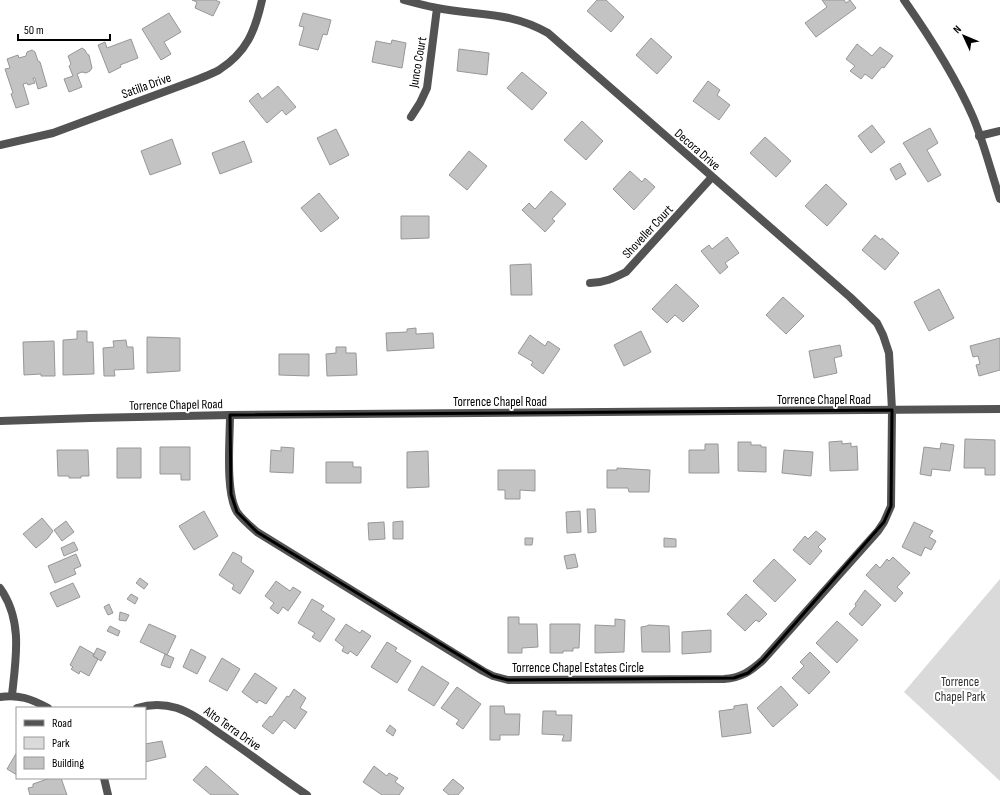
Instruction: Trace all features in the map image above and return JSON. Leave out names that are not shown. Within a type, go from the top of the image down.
[{"type":"street","name":"Satilla Drive","points":[[0,145],[53,133],[218,71],[233,59],[251,37],[262,0]]},
{"type":"street","name":"Decora Drive","points":[[404,0],[437,8],[508,16],[534,25],[548,33],[850,297],[877,323],[884,335],[889,353],[892,410]]},
{"type":"street","points":[[904,0],[921,24],[959,88],[973,118],[1000,199]]},
{"type":"street","name":"Junco Court","points":[[411,117],[420,103],[426,88],[437,8]]},
{"type":"street","points":[[979,136],[1000,131]]},
{"type":"street","name":"Shoveller Court","points":[[590,283],[599,283],[612,279],[626,272],[712,177]]},
{"type":"street","name":"Torrence Chapel Estates Circle","points":[[230,415],[229,463],[231,494],[233,504],[237,512],[249,525],[257,532],[493,676],[508,680],[724,679],[734,678],[748,673],[763,660],[884,522],[891,506],[892,410]]},
{"type":"street","name":"Torrence Chapel Road","points":[[0,421],[230,415],[1000,410]]},
{"type":"street","points":[[0,588],[11,606],[16,626],[16,656],[12,695]]},
{"type":"street","points":[[0,697],[12,695],[27,698],[46,707]]},
{"type":"street","name":"Alto Terra Drive","points":[[140,707],[164,705],[186,711],[307,795]]},
{"type":"street","points":[[104,779],[108,795]]},
{"type":"highlighted area","points":[[892,410],[891,506],[884,522],[763,660],[748,673],[734,678],[508,680],[493,676],[257,532],[237,512],[231,494],[230,415]]},
{"type":"green space","name":"Torrence Chapel Park","points":[[1000,579],[1000,781],[904,692]]},
{"type":"building","points":[[192,0],[215,0],[220,2],[213,16],[195,8],[197,2]]},
{"type":"building","points":[[597,0],[606,0],[624,17],[611,32],[587,11]]},
{"type":"building","points":[[822,0],[844,0],[846,3],[850,0],[856,8],[816,37],[805,23],[827,7]]},
{"type":"building","points":[[169,13],[181,32],[164,42],[171,54],[161,60],[142,29]]},
{"type":"building","points":[[303,13],[331,20],[327,35],[323,34],[318,50],[299,45],[304,27],[299,26]]},
{"type":"building","points":[[651,38],[672,57],[657,74],[636,55]]},
{"type":"building","points":[[131,39],[138,58],[120,65],[121,67],[109,73],[98,45],[105,42],[107,48]]},
{"type":"building","points":[[392,40],[406,43],[402,68],[372,62],[376,41],[391,44]]},
{"type":"building","points":[[857,44],[872,56],[880,47],[893,56],[884,68],[882,67],[872,79],[865,74],[861,79],[850,71],[855,66],[846,59]]},
{"type":"building","points":[[82,48],[89,55],[92,68],[86,73],[82,72],[77,74],[82,87],[69,92],[64,79],[73,76],[69,66],[71,64],[68,56]]},
{"type":"building","points":[[459,49],[489,53],[487,75],[457,71]]},
{"type":"building","points":[[32,50],[35,52],[38,61],[40,62],[47,86],[38,89],[35,78],[33,78],[35,83],[28,85],[27,83],[23,84],[29,104],[16,108],[5,69],[10,68],[7,59],[18,55],[19,58],[26,56],[27,52]]},
{"type":"building","points":[[522,72],[547,93],[532,110],[507,88]]},
{"type":"building","points":[[708,81],[720,90],[717,95],[730,105],[719,120],[693,101]]},
{"type":"building","points":[[278,86],[296,107],[286,115],[282,110],[267,123],[249,101],[258,93],[262,99]]},
{"type":"building","points":[[582,121],[603,141],[586,160],[564,140]]},
{"type":"building","points":[[872,125],[885,142],[871,153],[858,136]]},
{"type":"building","points":[[930,128],[938,143],[927,150],[941,175],[928,182],[903,143]]},
{"type":"building","points":[[336,129],[349,155],[330,165],[317,138]]},
{"type":"building","points":[[765,137],[791,161],[776,177],[750,153]]},
{"type":"building","points":[[172,139],[181,164],[150,175],[141,151]]},
{"type":"building","points":[[244,141],[252,162],[220,174],[212,153]]},
{"type":"building","points":[[469,151],[487,166],[467,190],[449,175]]},
{"type":"building","points":[[900,163],[906,174],[896,180],[890,169]]},
{"type":"building","points":[[630,171],[642,182],[645,178],[655,187],[634,210],[613,189]]},
{"type":"building","points":[[826,184],[847,204],[827,226],[805,206]]},
{"type":"building","points":[[551,191],[566,204],[552,219],[555,221],[545,232],[522,210],[529,203],[535,209]]},
{"type":"building","points":[[319,193],[339,218],[321,232],[301,208]]},
{"type":"building","points":[[401,216],[429,216],[429,238],[401,239]]},
{"type":"building","points":[[875,235],[881,240],[882,238],[899,253],[885,270],[862,250]]},
{"type":"building","points":[[727,237],[739,253],[725,263],[728,267],[720,274],[701,251],[709,245],[712,249]]},
{"type":"building","points":[[531,264],[532,295],[511,295],[510,265]]},
{"type":"building","points":[[676,284],[699,306],[683,322],[675,315],[667,323],[652,309]]},
{"type":"building","points":[[939,289],[954,318],[929,331],[914,302]]},
{"type":"building","points":[[783,297],[804,316],[786,334],[766,315]]},
{"type":"building","points":[[416,328],[416,334],[433,333],[434,348],[387,351],[386,333],[407,332],[407,329]]},
{"type":"building","points":[[77,331],[87,331],[87,342],[93,342],[94,374],[63,375],[63,340],[77,339]]},
{"type":"building","points":[[641,331],[651,352],[624,366],[614,345]]},
{"type":"building","points":[[530,335],[545,346],[548,341],[560,349],[543,374],[531,365],[533,362],[518,353]]},
{"type":"building","points":[[147,337],[180,338],[180,371],[147,373]]},
{"type":"building","points":[[1000,338],[1000,370],[979,376],[976,365],[980,364],[978,356],[973,357],[970,346]]},
{"type":"building","points":[[126,340],[127,347],[133,347],[134,369],[114,370],[115,376],[104,376],[103,348],[114,347],[113,341]]},
{"type":"building","points":[[54,341],[55,376],[41,376],[41,374],[24,375],[23,342]]},
{"type":"building","points":[[840,345],[842,356],[834,358],[837,373],[814,378],[809,351]]},
{"type":"building","points":[[336,347],[346,347],[346,353],[356,353],[357,375],[327,376],[326,354],[336,353]]},
{"type":"building","points":[[279,354],[309,354],[309,376],[279,375]]},
{"type":"building","points":[[965,439],[995,440],[995,475],[985,475],[985,468],[964,468]]},
{"type":"building","points":[[842,441],[842,444],[851,443],[851,447],[857,446],[858,470],[830,471],[829,442]]},
{"type":"building","points":[[738,442],[751,442],[751,445],[761,445],[761,447],[766,447],[766,472],[738,471]]},
{"type":"building","points":[[941,443],[954,445],[950,471],[932,469],[931,476],[920,474],[924,447],[940,449]]},
{"type":"building","points":[[705,444],[718,444],[719,473],[689,473],[689,450],[705,450]]},
{"type":"building","points":[[160,447],[190,447],[190,480],[181,480],[181,474],[160,474]]},
{"type":"building","points":[[281,447],[294,448],[293,473],[270,472],[271,450],[281,451]]},
{"type":"building","points":[[117,448],[141,448],[141,478],[117,478]]},
{"type":"building","points":[[57,450],[88,450],[89,476],[69,478],[69,476],[58,476]]},
{"type":"building","points":[[784,450],[813,452],[811,476],[782,473]]},
{"type":"building","points":[[428,451],[429,487],[407,488],[407,452]]},
{"type":"building","points":[[326,462],[353,462],[353,467],[361,467],[361,483],[326,483]]},
{"type":"building","points":[[617,468],[650,470],[649,492],[629,492],[628,488],[607,488],[607,470],[617,470]]},
{"type":"building","points":[[498,470],[535,470],[535,491],[520,490],[520,499],[505,499],[505,490],[498,490]]},
{"type":"building","points":[[587,509],[595,509],[596,532],[588,533]]},
{"type":"building","points":[[204,511],[218,536],[194,550],[179,526]]},
{"type":"building","points":[[580,511],[581,532],[567,533],[566,512]]},
{"type":"building","points":[[42,518],[53,531],[48,538],[36,548],[23,534]]},
{"type":"building","points":[[66,521],[74,532],[62,541],[54,530]]},
{"type":"building","points":[[403,521],[403,539],[393,539],[393,522]]},
{"type":"building","points":[[384,522],[385,539],[369,540],[368,523]]},
{"type":"building","points":[[914,522],[933,531],[929,537],[936,541],[931,550],[925,547],[921,556],[902,547]]},
{"type":"building","points":[[816,531],[826,539],[818,547],[822,551],[810,565],[793,550],[805,536],[808,539]]},
{"type":"building","points":[[525,538],[533,538],[532,545],[525,545]]},
{"type":"building","points":[[664,538],[676,539],[676,547],[664,547]]},
{"type":"building","points":[[74,542],[78,550],[64,556],[61,548]]},
{"type":"building","points":[[233,552],[242,557],[241,562],[254,571],[240,594],[232,589],[234,585],[219,575]]},
{"type":"building","points":[[76,554],[81,566],[74,569],[76,574],[55,583],[48,566]]},
{"type":"building","points":[[575,554],[578,567],[567,569],[564,556]]},
{"type":"building","points":[[893,557],[910,573],[897,587],[903,593],[895,602],[866,575],[876,564],[880,568],[887,559],[889,561]]},
{"type":"building","points":[[774,559],[796,580],[775,602],[753,581]]},
{"type":"building","points":[[140,578],[148,584],[144,589],[136,583]]},
{"type":"building","points":[[276,581],[290,591],[293,587],[301,592],[288,611],[283,607],[278,614],[270,608],[274,603],[265,596]]},
{"type":"building","points":[[73,583],[80,597],[57,607],[50,593]]},
{"type":"building","points":[[865,590],[881,605],[862,626],[849,614],[856,606],[855,604]]},
{"type":"building","points":[[131,594],[138,598],[135,604],[127,599]]},
{"type":"building","points":[[746,594],[767,614],[759,622],[756,620],[745,631],[727,614]]},
{"type":"building","points":[[312,599],[324,606],[321,610],[335,619],[320,642],[312,637],[315,633],[298,623]]},
{"type":"building","points":[[109,604],[113,613],[108,615],[104,607]]},
{"type":"building","points":[[120,612],[129,615],[126,621],[119,620]]},
{"type":"building","points":[[508,617],[519,617],[519,624],[537,624],[538,647],[522,648],[522,653],[508,653]]},
{"type":"building","points":[[615,619],[625,620],[624,652],[595,653],[595,625],[615,626]]},
{"type":"building","points":[[837,621],[858,640],[837,663],[816,643]]},
{"type":"building","points":[[149,624],[176,636],[167,655],[140,642]]},
{"type":"building","points":[[346,624],[360,633],[362,630],[371,636],[357,656],[350,651],[348,654],[342,651],[344,647],[335,640]]},
{"type":"building","points":[[550,624],[580,624],[579,648],[573,648],[573,651],[563,651],[563,653],[550,653]]},
{"type":"building","points":[[648,625],[669,626],[670,652],[642,652],[641,627]]},
{"type":"building","points":[[110,626],[120,631],[118,636],[107,631]]},
{"type":"building","points":[[711,630],[711,652],[682,654],[682,632]]},
{"type":"building","points":[[387,642],[397,648],[395,651],[411,661],[397,683],[371,667]]},
{"type":"building","points":[[80,646],[94,654],[93,656],[98,659],[89,676],[80,671],[79,674],[71,669],[73,667],[70,665]]},
{"type":"building","points":[[97,648],[106,652],[101,661],[93,656]]},
{"type":"building","points":[[191,649],[206,657],[197,674],[183,667]]},
{"type":"building","points":[[810,652],[830,672],[809,694],[792,678],[804,666],[800,662]]},
{"type":"building","points":[[165,654],[174,658],[170,668],[161,665]]},
{"type":"building","points":[[222,658],[240,669],[227,691],[209,681]]},
{"type":"building","points":[[422,666],[449,683],[434,706],[408,690]]},
{"type":"building","points":[[255,673],[277,688],[266,704],[259,700],[257,703],[242,692]]},
{"type":"building","points":[[781,686],[798,705],[773,727],[757,708]]},
{"type":"building","points":[[457,687],[481,704],[463,729],[456,724],[459,720],[441,708]]},
{"type":"building","points":[[294,689],[306,698],[300,708],[307,712],[295,729],[284,720],[273,734],[262,726],[270,716],[272,717]]},
{"type":"building","points":[[747,704],[751,733],[722,737],[719,711],[734,709],[734,706]]},
{"type":"building","points":[[490,706],[504,706],[505,714],[520,714],[519,735],[500,735],[500,740],[490,740]]},
{"type":"building","points":[[543,711],[556,711],[556,715],[572,715],[571,741],[562,741],[564,735],[542,734]]},
{"type":"building","points":[[390,725],[396,730],[393,736],[386,731]]},
{"type":"building","points":[[162,741],[166,757],[146,762],[146,744]]},
{"type":"building","points":[[16,754],[16,774],[7,769]]},
{"type":"building","points":[[206,766],[239,795],[211,795],[193,780]]},
{"type":"building","points":[[374,766],[387,776],[389,773],[398,778],[395,782],[404,788],[399,795],[382,795],[363,782]]},
{"type":"building","points":[[47,779],[61,779],[67,795],[30,795],[28,788],[33,787],[33,784]]},
{"type":"building","points":[[453,779],[464,788],[458,795],[449,795],[443,790]]}]
